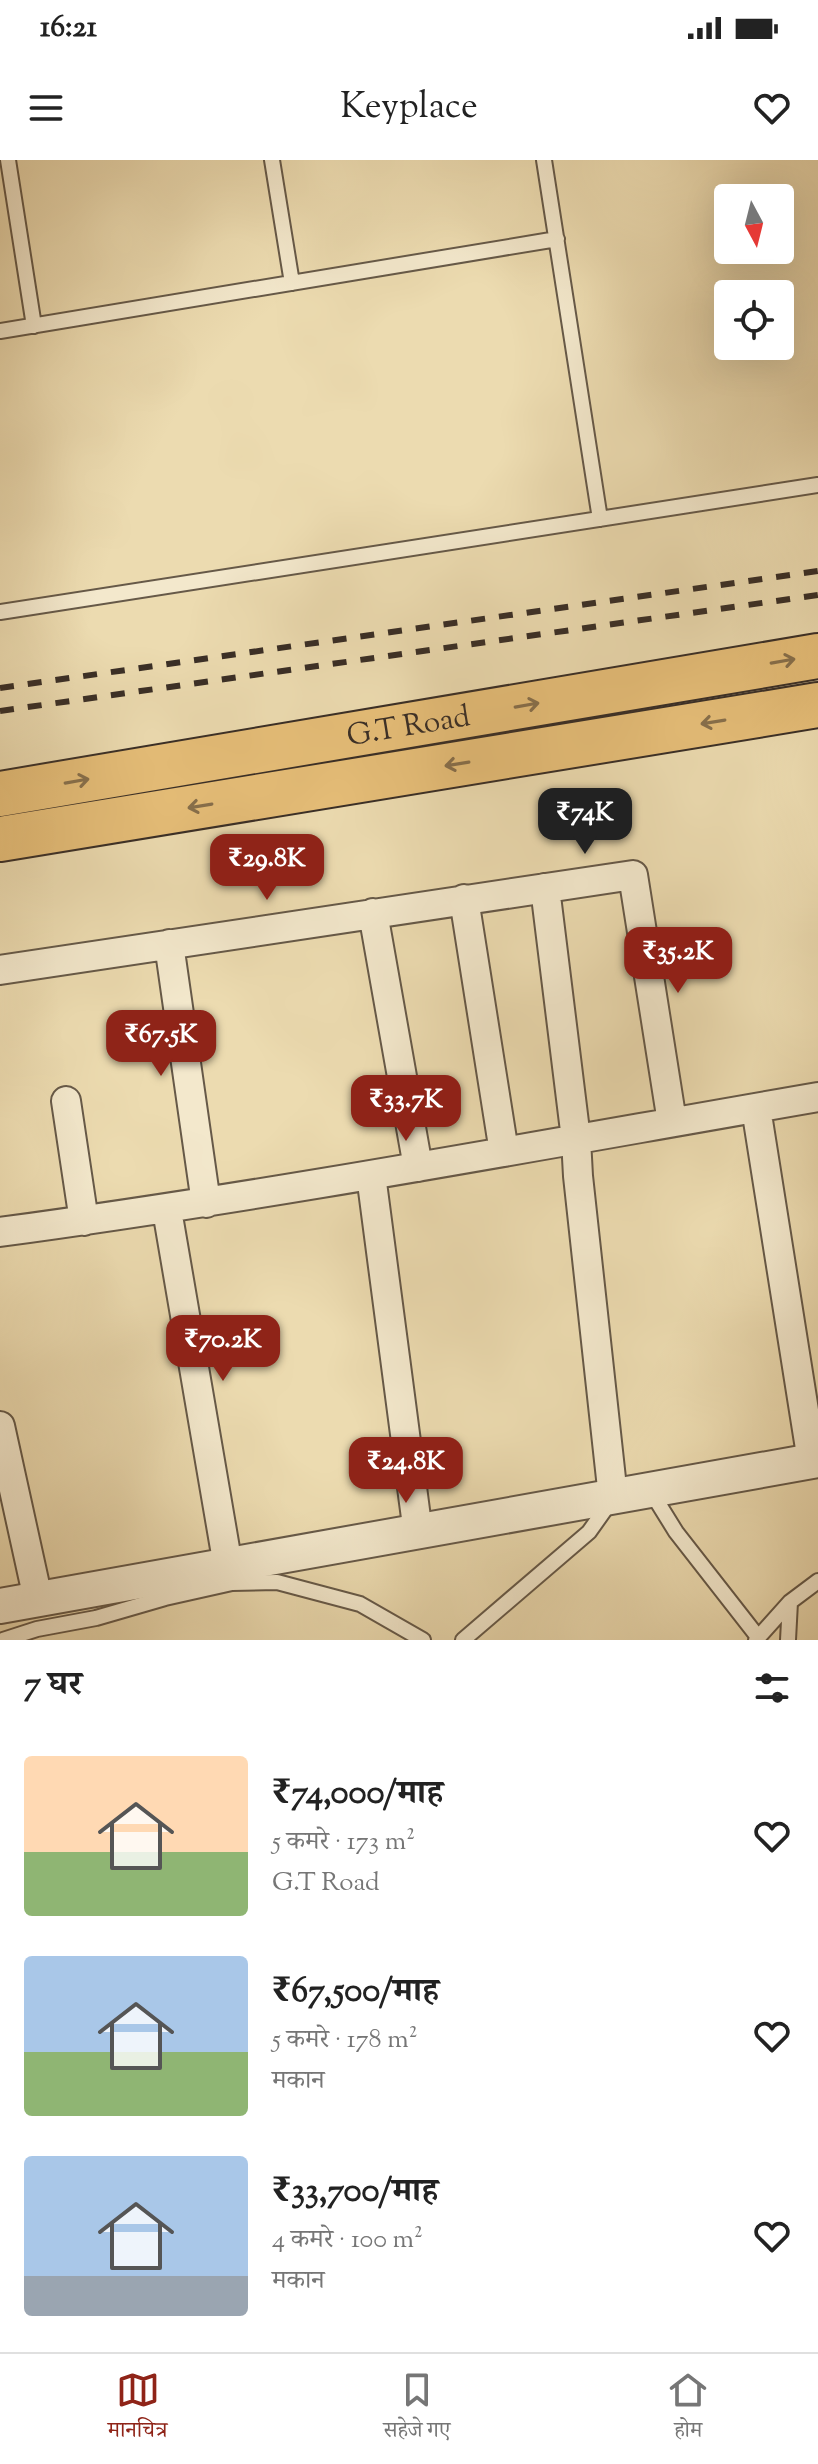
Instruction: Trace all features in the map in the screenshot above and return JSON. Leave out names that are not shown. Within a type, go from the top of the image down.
[{"type":"highway","name":"G.T Road","points":[[0,794],[818,656]]},
{"type":"highway","name":"G.T Road","points":[[0,839],[818,705]]},
{"type":"street","points":[[0,970],[633,875],[672,1122]]},
{"type":"street","points":[[545,888],[576,1139],[613,1497]]},
{"type":"street","points":[[464,899],[504,1152]]},
{"type":"street","points":[[373,913],[418,1167]]},
{"type":"street","points":[[169,944],[206,1203]]},
{"type":"street","points":[[0,1232],[167,1210],[818,1097]]},
{"type":"street","points":[[66,1101],[84,1221]]},
{"type":"street","points":[[0,1606],[815,1461],[756,1108]]},
{"type":"street","points":[[371,1175],[418,1533]]},
{"type":"street","points":[[167,1210],[228,1566]]},
{"type":"street","points":[[0,1426],[38,1599]]},
{"type":"lane","points":[[8,160],[34,326]]},
{"type":"lane","points":[[272,160],[292,283]]},
{"type":"lane","points":[[544,160],[600,519]]},
{"type":"lane","points":[[0,331],[557,239]]},
{"type":"lane","points":[[0,612],[818,485]]},
{"type":"lane","points":[[650,1490],[676,1532],[757,1639],[790,1602],[818,1581]]},
{"type":"lane","points":[[463,1640],[589,1532],[613,1497]]},
{"type":"lane","points":[[3,1640],[37,1629],[96,1618],[232,1583],[277,1582],[360,1604],[423,1640]]},
{"type":"lane","points":[[788,1640],[790,1602]]},
{"type":"railway","points":[[0,688],[818,571]]},
{"type":"railway","points":[[0,711],[818,595]]}]
